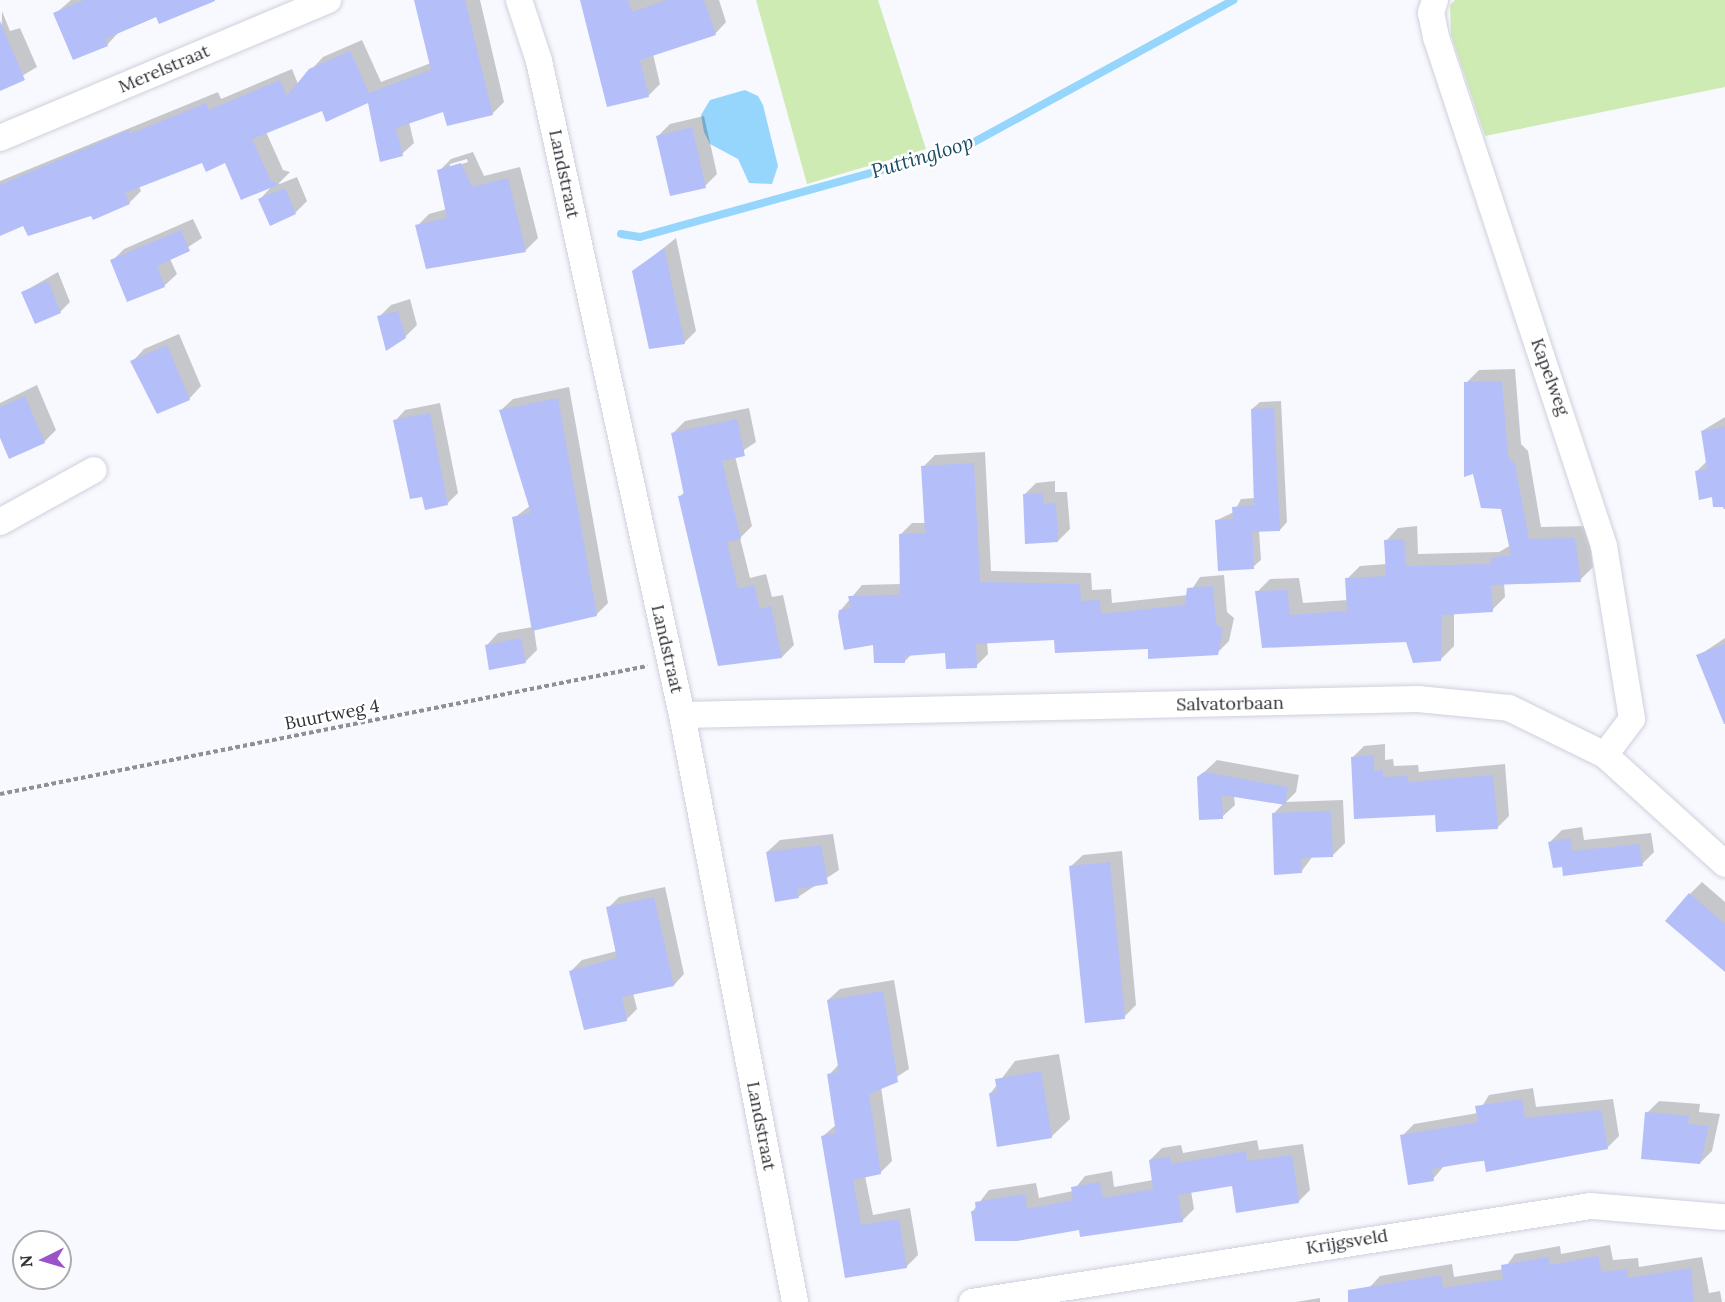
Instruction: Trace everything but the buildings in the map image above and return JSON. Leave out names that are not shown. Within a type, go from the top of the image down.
[{"type":"street","name":"Merelstraat","points":[[0,138],[328,0]]},
{"type":"street","name":"Landstraat","points":[[519,0],[539,62],[682,715],[795,1302]]},
{"type":"street","name":"Kapelweg","points":[[1435,0],[1431,13],[1436,37],[1604,546],[1632,719],[1605,755]]},
{"type":"street","points":[[0,522],[94,470]]},
{"type":"street","name":"Salvatorbaan","points":[[682,715],[1418,699],[1509,708],[1605,755],[1725,864]]},
{"type":"street","name":"Krijgsveld","points":[[972,1302],[1592,1206],[1723,1216]]},
{"type":"path","name":"Buurtweg 4","points":[[0,794],[669,662]]},
{"type":"green space","points":[[756,0],[878,0],[926,149],[807,184]]},
{"type":"green space","points":[[1455,0],[1725,0],[1725,87],[1485,136],[1451,35],[1450,5]]},
{"type":"water","points":[[745,90],[758,96],[763,105],[778,166],[772,184],[749,183],[738,159],[710,144],[704,132],[701,115],[710,100]]},
{"type":"waterway","name":"Puttingloop","points":[[621,234],[640,237],[965,147],[1233,0]]}]
